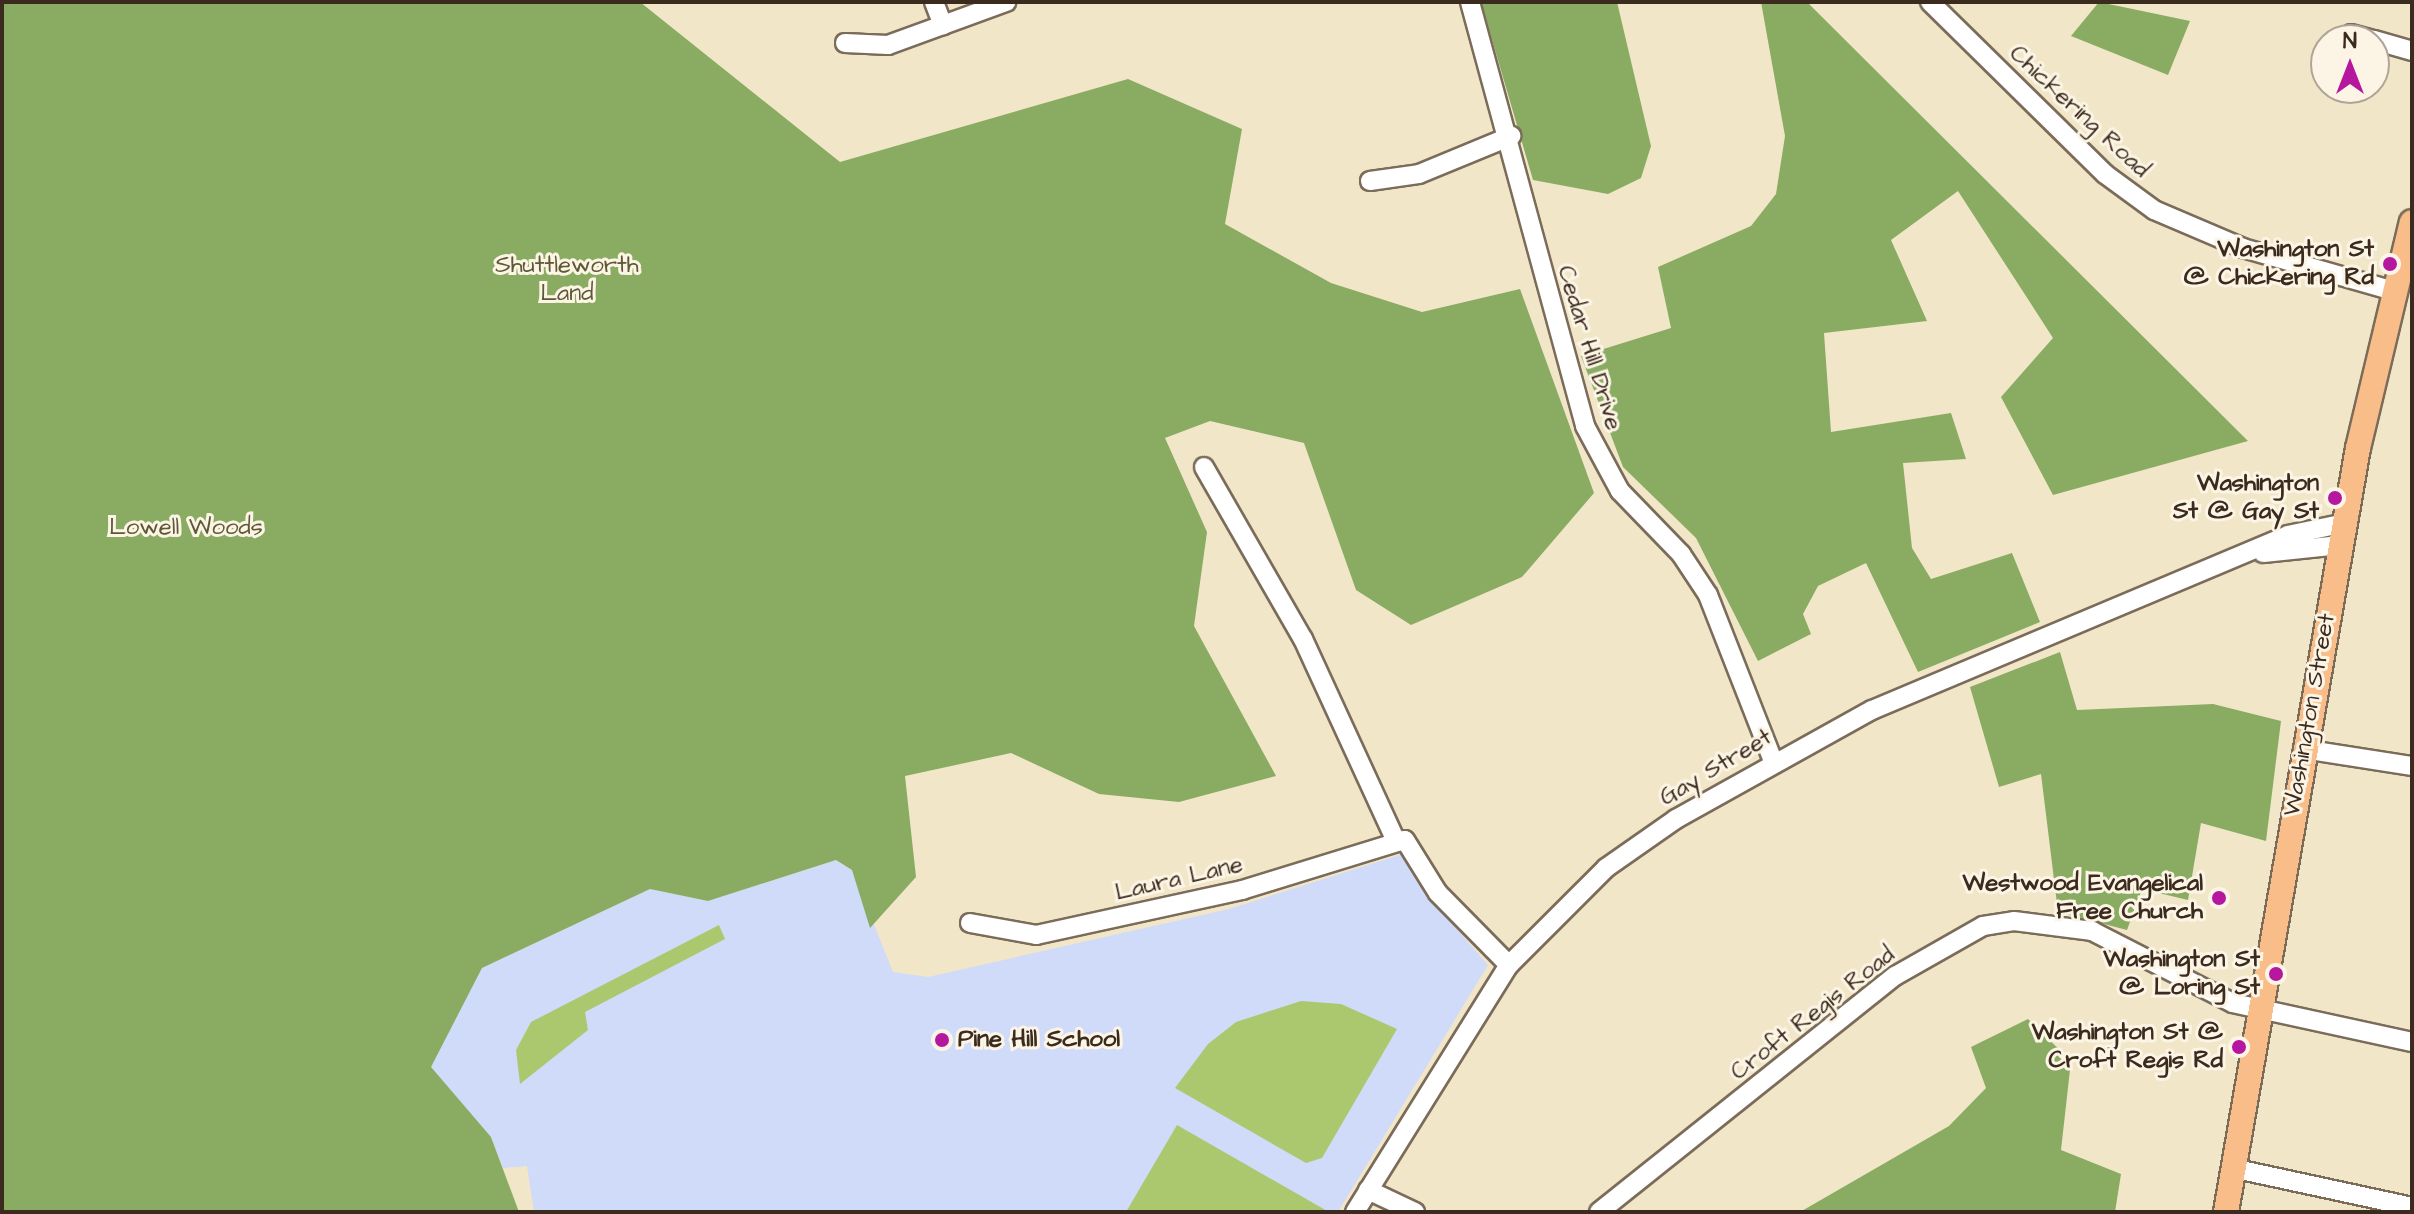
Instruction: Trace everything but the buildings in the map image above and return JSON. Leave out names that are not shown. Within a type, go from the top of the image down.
[{"type":"main road","name":"Washington Street","points":[[2226,1212],[2258,1007],[2343,534],[2394,291],[2412,222]]},
{"type":"street","points":[[934,2],[943,25]]},
{"type":"street","points":[[845,43],[888,45],[1006,2]]},
{"type":"street","name":"Cedar Hill Drive","points":[[1470,2],[1511,136],[1543,291],[1585,426],[1620,491],[1681,554],[1708,595],[1773,761]]},
{"type":"street","name":"Chickering Road","points":[[1930,2],[2105,174],[2154,210],[2243,248],[2394,291]]},
{"type":"street","points":[[2390,45],[2412,51]]},
{"type":"street","points":[[1370,181],[1419,174],[1511,136]]},
{"type":"street","points":[[1204,467],[1303,639],[1395,839],[1413,848],[1438,893],[1509,965]]},
{"type":"street","name":"Gay Street","points":[[1355,1212],[1509,965],[1606,868],[1773,761],[1913,692],[2253,554],[2288,535],[2343,534]]},
{"type":"street","points":[[2303,749],[2412,766]]},
{"type":"street","name":"Laura Lane","points":[[970,923],[1036,935],[1242,890],[1395,839]]},
{"type":"street","name":"Croft Regis Road","points":[[1599,1212],[1895,976],[1983,926],[2014,921],[2092,931],[2183,981],[2258,1007],[2412,1042]]},
{"type":"street","points":[[2232,1168],[2412,1207]]},
{"type":"street","points":[[1368,1190],[1415,1212]]},
{"type":"shaded area","name":"Pine Hill School","points":[[1406,853],[1435,904],[1488,965],[1338,1212],[534,1212],[527,1166],[503,1168],[491,1137],[430,1067],[482,968],[650,889],[708,901],[836,860],[852,870],[893,972],[928,977],[1229,909]]},
{"type":"green space","points":[[2,2],[640,2],[840,162],[1128,79],[1242,129],[1225,224],[1331,283],[1422,312],[1520,289],[1594,493],[1522,577],[1411,625],[1356,590],[1304,443],[1210,421],[1165,438],[1207,532],[1194,626],[1276,776],[1179,802],[1099,794],[1011,753],[905,776],[916,877],[870,928],[852,870],[836,860],[708,901],[650,889],[482,968],[431,1067],[491,1137],[519,1212],[2,1212]]},
{"type":"green space","points":[[1481,2],[1617,2],[1651,146],[1641,178],[1608,194],[1533,180]]},
{"type":"green space","points":[[1761,2],[1807,2],[2248,441],[2053,495],[2001,397],[2053,338],[1958,191],[1891,240],[1927,321],[1824,333],[1831,432],[1951,413],[1966,459],[1903,463],[1912,548],[1931,579],[2012,553],[2040,622],[1918,672],[1866,563],[1818,586],[1803,614],[1811,634],[1758,661],[1696,538],[1623,467],[1581,356],[1671,328],[1658,267],[1751,226],[1776,194],[1785,136]]},
{"type":"green space","points":[[2099,2],[2190,21],[2168,75],[2071,36]]},
{"type":"green space","points":[[2060,652],[2077,710],[2213,704],[2281,721],[2266,841],[2201,823],[2188,900],[2142,889],[2127,930],[2058,912],[2041,774],[1999,787],[1970,687]]},
{"type":"green space","points":[[719,925],[725,939],[585,1012],[588,1030],[520,1084],[516,1050],[531,1022]]},
{"type":"green space","points":[[1301,1001],[1341,1004],[1397,1029],[1322,1158],[1306,1163],[1175,1088],[1208,1044],[1236,1022]]},
{"type":"green space","points":[[2028,1019],[2071,1061],[2061,1150],[2121,1174],[2115,1212],[1800,1212],[1949,1126],[1986,1088],[1971,1047]]},
{"type":"green space","points":[[1177,1125],[1329,1212],[1126,1212]]},
{"type":"place","name":"Washington St @ Chickering Rd","points":[[2390,264]]},
{"type":"place","name":"Washington St @ Gay St","points":[[2335,498]]},
{"type":"place","name":"Westwood Evangelical Free Church","points":[[2219,898]]},
{"type":"place","name":"Washington St @ Loring St","points":[[2276,974]]},
{"type":"place","name":"Pine Hill School","points":[[942,1040]]},
{"type":"place","name":"Washington St @ Croft Regis Rd","points":[[2239,1047]]},
{"type":"park label","name":"Shuttleworth Land","points":[[567,280]]},
{"type":"park label","name":"Lowell Woods","points":[[186,528]]}]
